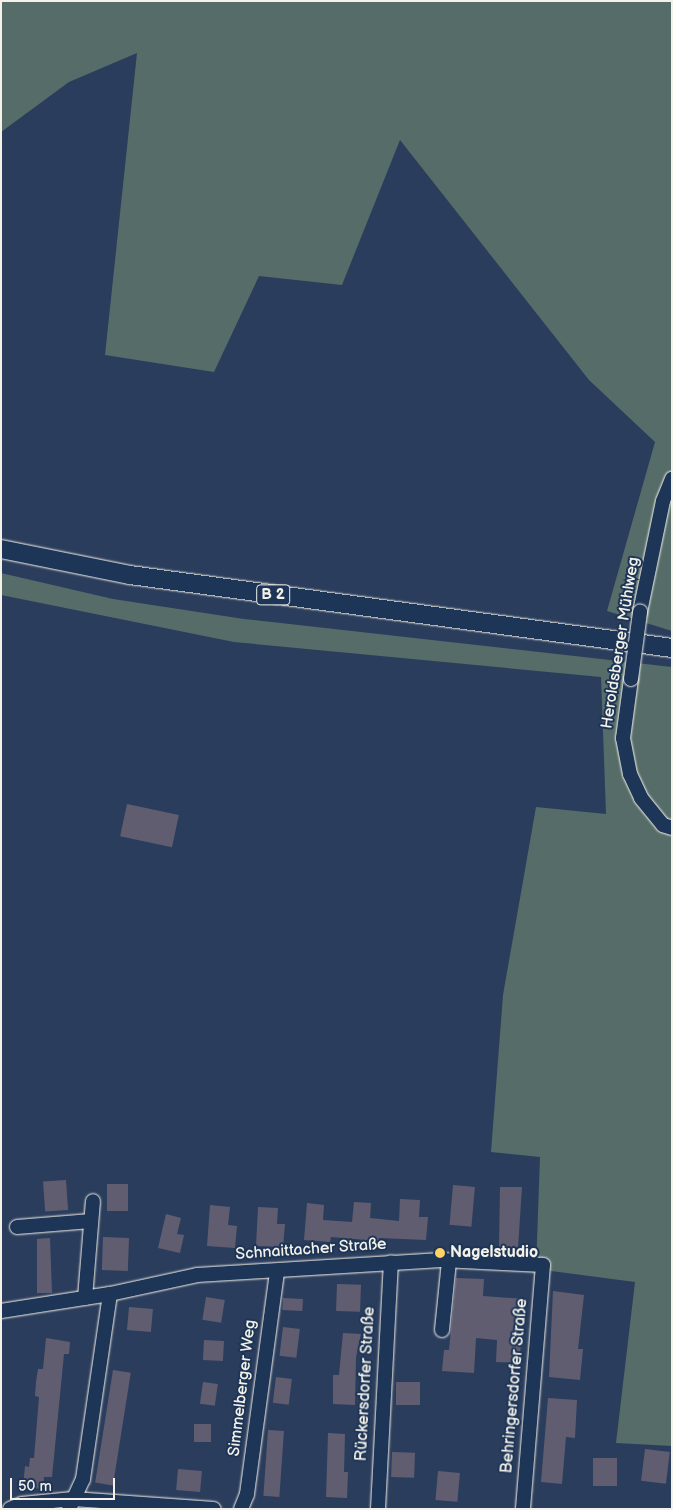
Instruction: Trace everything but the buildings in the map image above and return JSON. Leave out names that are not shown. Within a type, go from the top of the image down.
[{"type":"main road","name":"B 2","points":[[1,549],[130,575],[672,648]]},
{"type":"street","name":"Heroldsberger Mühlweg","points":[[672,479],[663,501],[640,612],[630,678],[624,738],[630,774],[641,798],[662,825],[672,828]]},
{"type":"street","points":[[85,1298],[93,1201]]},
{"type":"street","points":[[17,1227],[91,1221]]},
{"type":"street","points":[[442,1330],[449,1261]]},
{"type":"street","name":"Schnaittacher Straße","points":[[1,1311],[110,1294],[197,1275],[391,1262],[449,1261],[543,1266]]},
{"type":"street","name":"Rückersdorfer Straße","points":[[378,1509],[391,1262]]},
{"type":"street","name":"Behringersdorfer Straße","points":[[523,1509],[543,1266]]},
{"type":"street","name":"Simmelberger Weg","points":[[241,1509],[248,1484],[277,1271]]},
{"type":"street","points":[[71,1504],[83,1479],[110,1294]]},
{"type":"street","points":[[10,1509],[22,1504],[214,1509]]},
{"type":"green space","points":[[1,1],[672,1],[672,631],[607,611],[655,442],[589,380],[400,140],[342,285],[259,276],[214,372],[105,355],[137,53],[69,82],[1,132]]},
{"type":"green space","points":[[1,573],[113,599],[244,619],[672,667],[672,1446],[616,1443],[635,1282],[536,1269],[540,1157],[491,1152],[503,995],[536,807],[606,814],[601,677],[234,642],[1,595]]},
{"type":"place","name":"Nagelstudio","points":[[440,1253]]}]
